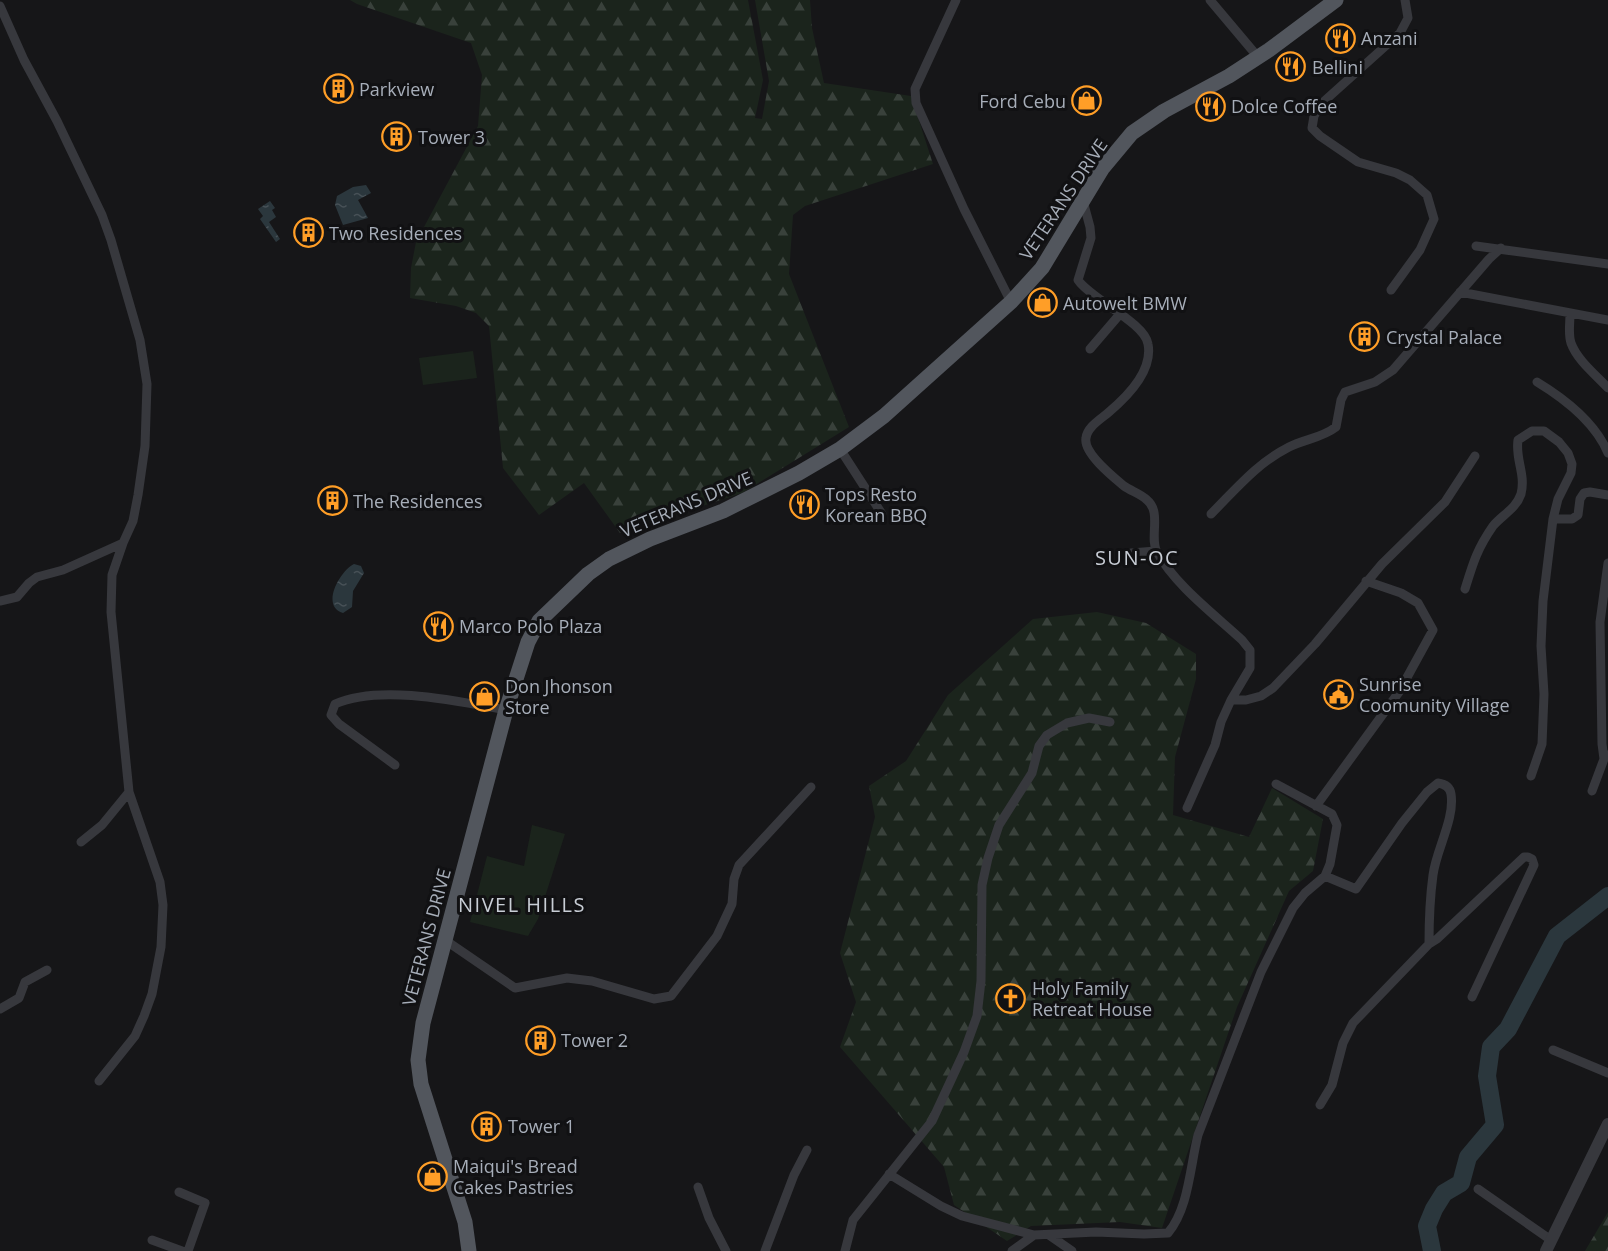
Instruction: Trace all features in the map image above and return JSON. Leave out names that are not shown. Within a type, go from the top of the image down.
[{"type":"main road","name":"VETERANS DRIVE","points":[[468,1251],[465,1222],[421,1084],[418,1059],[423,1023],[506,710],[528,642],[539,621],[588,574],[609,559],[650,539],[756,496],[840,449],[884,416],[1011,302],[1042,268],[1102,169],[1132,133],[1164,111],[1258,57],[1336,0]]},
{"type":"street","points":[[956,0],[915,89],[916,103],[964,209],[1011,302]]},
{"type":"street","points":[[1210,0],[1258,57]]},
{"type":"street","points":[[1391,290],[1420,250],[1434,219],[1427,195],[1410,180],[1396,173],[1358,162],[1312,128],[1314,116],[1321,104],[1400,33],[1408,18],[1405,0]]},
{"type":"street","points":[[0,6],[24,60],[57,121],[102,215],[140,340],[147,384],[145,446],[133,521],[112,575],[111,612],[129,792],[160,882],[163,905],[161,947],[152,994],[135,1036],[99,1081]]},
{"type":"street","points":[[1083,201],[1091,238],[1078,280],[1120,314],[1148,341],[1148,361],[1129,394],[1093,426],[1086,436],[1086,447],[1091,455],[1125,486],[1148,500],[1153,507],[1155,551],[1183,585],[1250,650],[1251,668],[1231,700],[1221,722],[1215,745],[1187,808]]},
{"type":"street","points":[[1476,246],[1608,264]]},
{"type":"street","points":[[1211,514],[1253,470],[1290,447],[1328,433],[1336,427],[1341,400],[1345,392],[1375,382],[1393,369],[1501,248]]},
{"type":"street","points":[[1460,292],[1608,320]]},
{"type":"street","points":[[1090,349],[1120,314]]},
{"type":"street","points":[[1570,314],[1572,345],[1580,358],[1608,388]]},
{"type":"street","points":[[1537,382],[1555,393],[1592,427],[1604,442],[1608,453]]},
{"type":"street","points":[[1465,590],[1476,553],[1495,524],[1516,504],[1521,494],[1522,469],[1517,455],[1518,440],[1532,430],[1544,431],[1559,442],[1568,453],[1572,464],[1571,473],[1558,498],[1553,519],[1543,601],[1542,744],[1531,776]]},
{"type":"street","points":[[840,449],[882,514]]},
{"type":"street","points":[[1231,700],[1254,698],[1273,688],[1315,644],[1382,564],[1445,502],[1475,456]]},
{"type":"street","points":[[1553,519],[1572,519],[1578,515],[1580,499],[1584,493],[1608,495]]},
{"type":"street","points":[[0,601],[17,597],[28,583],[37,577],[63,570],[123,543]]},
{"type":"street","points":[[1131,553],[1155,551]]},
{"type":"street","points":[[1592,791],[1606,757],[1602,744],[1604,622],[1608,563]]},
{"type":"street","points":[[1316,806],[1399,692],[1433,630],[1418,603],[1401,593],[1366,582]]},
{"type":"street","points":[[395,765],[331,716],[334,704],[373,694],[453,701],[506,710]]},
{"type":"street","points":[[845,1251],[853,1220],[932,1120],[964,1052],[977,1016],[981,981],[982,885],[999,825],[1032,773],[1039,746],[1047,735],[1067,723],[1089,718],[1110,722]]},
{"type":"street","points":[[1324,876],[1356,889],[1402,823],[1427,792],[1438,783],[1444,784],[1451,793],[1450,813],[1433,874],[1429,944]]},
{"type":"street","points":[[889,1174],[941,1206],[962,1216],[1034,1235],[1096,1232],[1168,1233],[1175,1225],[1191,1178],[1193,1154],[1198,1135],[1251,994],[1293,908],[1324,876],[1330,864],[1336,825],[1332,814],[1276,784]]},
{"type":"street","points":[[445,940],[515,988],[567,978],[592,981],[654,999],[671,996],[717,936],[732,904],[734,879],[740,865],[811,787]]},
{"type":"street","points":[[81,842],[102,825],[129,792]]},
{"type":"street","points":[[1320,1105],[1332,1085],[1343,1043],[1353,1023],[1429,944],[1524,857],[1532,859],[1534,865],[1472,998]]},
{"type":"street","points":[[0,1009],[22,995],[25,981],[47,970]]},
{"type":"street","points":[[1553,1050],[1608,1073]]},
{"type":"street","points":[[1478,1189],[1549,1245],[1608,1124]]},
{"type":"street","points":[[765,1251],[794,1175],[807,1150]]},
{"type":"street","points":[[698,1187],[709,1218],[726,1251]]},
{"type":"street","points":[[179,1192],[205,1203],[188,1251]]},
{"type":"street","points":[[1012,1251],[1034,1235]]},
{"type":"street","points":[[1048,1236],[1072,1251]]},
{"type":"street","points":[[152,1240],[182,1251]]},
{"type":"green space","points":[[350,0],[748,0],[763,80],[755,118],[762,119],[769,81],[755,0],[810,0],[812,28],[824,83],[911,96],[933,164],[805,206],[793,215],[789,274],[849,427],[742,493],[620,533],[584,483],[539,515],[503,468],[489,326],[476,313],[456,306],[410,298],[411,268],[416,242],[478,126],[482,75],[471,43]]},
{"type":"green space","points":[[473,351],[477,378],[423,385],[419,358]]},
{"type":"green space","points":[[1097,612],[1146,623],[1196,654],[1196,679],[1175,757],[1173,815],[1249,837],[1272,788],[1323,819],[1313,871],[1289,891],[1237,1007],[1162,1228],[1120,1222],[1031,1226],[1007,1241],[954,1205],[944,1167],[840,1047],[856,1002],[840,953],[875,817],[869,786],[906,761],[948,695],[1033,619]]},
{"type":"green space","points":[[532,825],[565,834],[538,919],[528,936],[470,922],[487,856],[524,866]]},
{"type":"green space","points":[[1608,1212],[1608,1251],[1585,1251]]},
{"type":"water","points":[[366,185],[371,193],[358,200],[368,218],[343,225],[335,205],[337,196],[353,187]]},
{"type":"water","points":[[270,201],[275,208],[272,210],[276,217],[269,222],[280,239],[276,242],[260,219],[263,216],[258,209]]},
{"type":"water","points":[[354,564],[361,566],[364,573],[353,591],[352,607],[343,613],[336,609],[333,596],[338,581]]},
{"type":"waterway","points":[[1432,1251],[1427,1226],[1434,1209],[1444,1193],[1461,1183],[1468,1157],[1495,1125],[1487,1076],[1491,1047],[1508,1029],[1557,936],[1608,896]]},
{"type":"place","name":"Anzani","points":[[1340,38]]},
{"type":"place","name":"Bellini","points":[[1291,67]]},
{"type":"place","name":"Parkview","points":[[338,89]]},
{"type":"place","name":"Ford Cebu","points":[[1087,101]]},
{"type":"place","name":"Dolce Coffee","points":[[1210,106]]},
{"type":"place","name":"Tower 3","points":[[397,137]]},
{"type":"place","name":"Two Residences","points":[[308,233]]},
{"type":"place","name":"Autowelt BMW","points":[[1042,303]]},
{"type":"place","name":"Crystal Palace","points":[[1365,337]]},
{"type":"place","name":"The Residences","points":[[332,501]]},
{"type":"place","name":"Tops Resto Korean BBQ","points":[[804,504]]},
{"type":"place","name":"Marco Polo Plaza","points":[[438,626]]},
{"type":"place","name":"Sunrise Coomunity Village","points":[[1338,694]]},
{"type":"place","name":"Don Jhonson Store","points":[[484,696]]},
{"type":"place","name":"Holy Family Retreat House","points":[[1011,998]]},
{"type":"place","name":"Tower 2","points":[[540,1040]]},
{"type":"place","name":"Tower 1","points":[[487,1126]]},
{"type":"place","name":"Maiqui's Bread Cakes Pastries","points":[[432,1176]]},
{"type":"district","name":"SUN-OC","points":[[1137,557]]},
{"type":"district","name":"NIVEL HILLS","points":[[522,904]]}]
